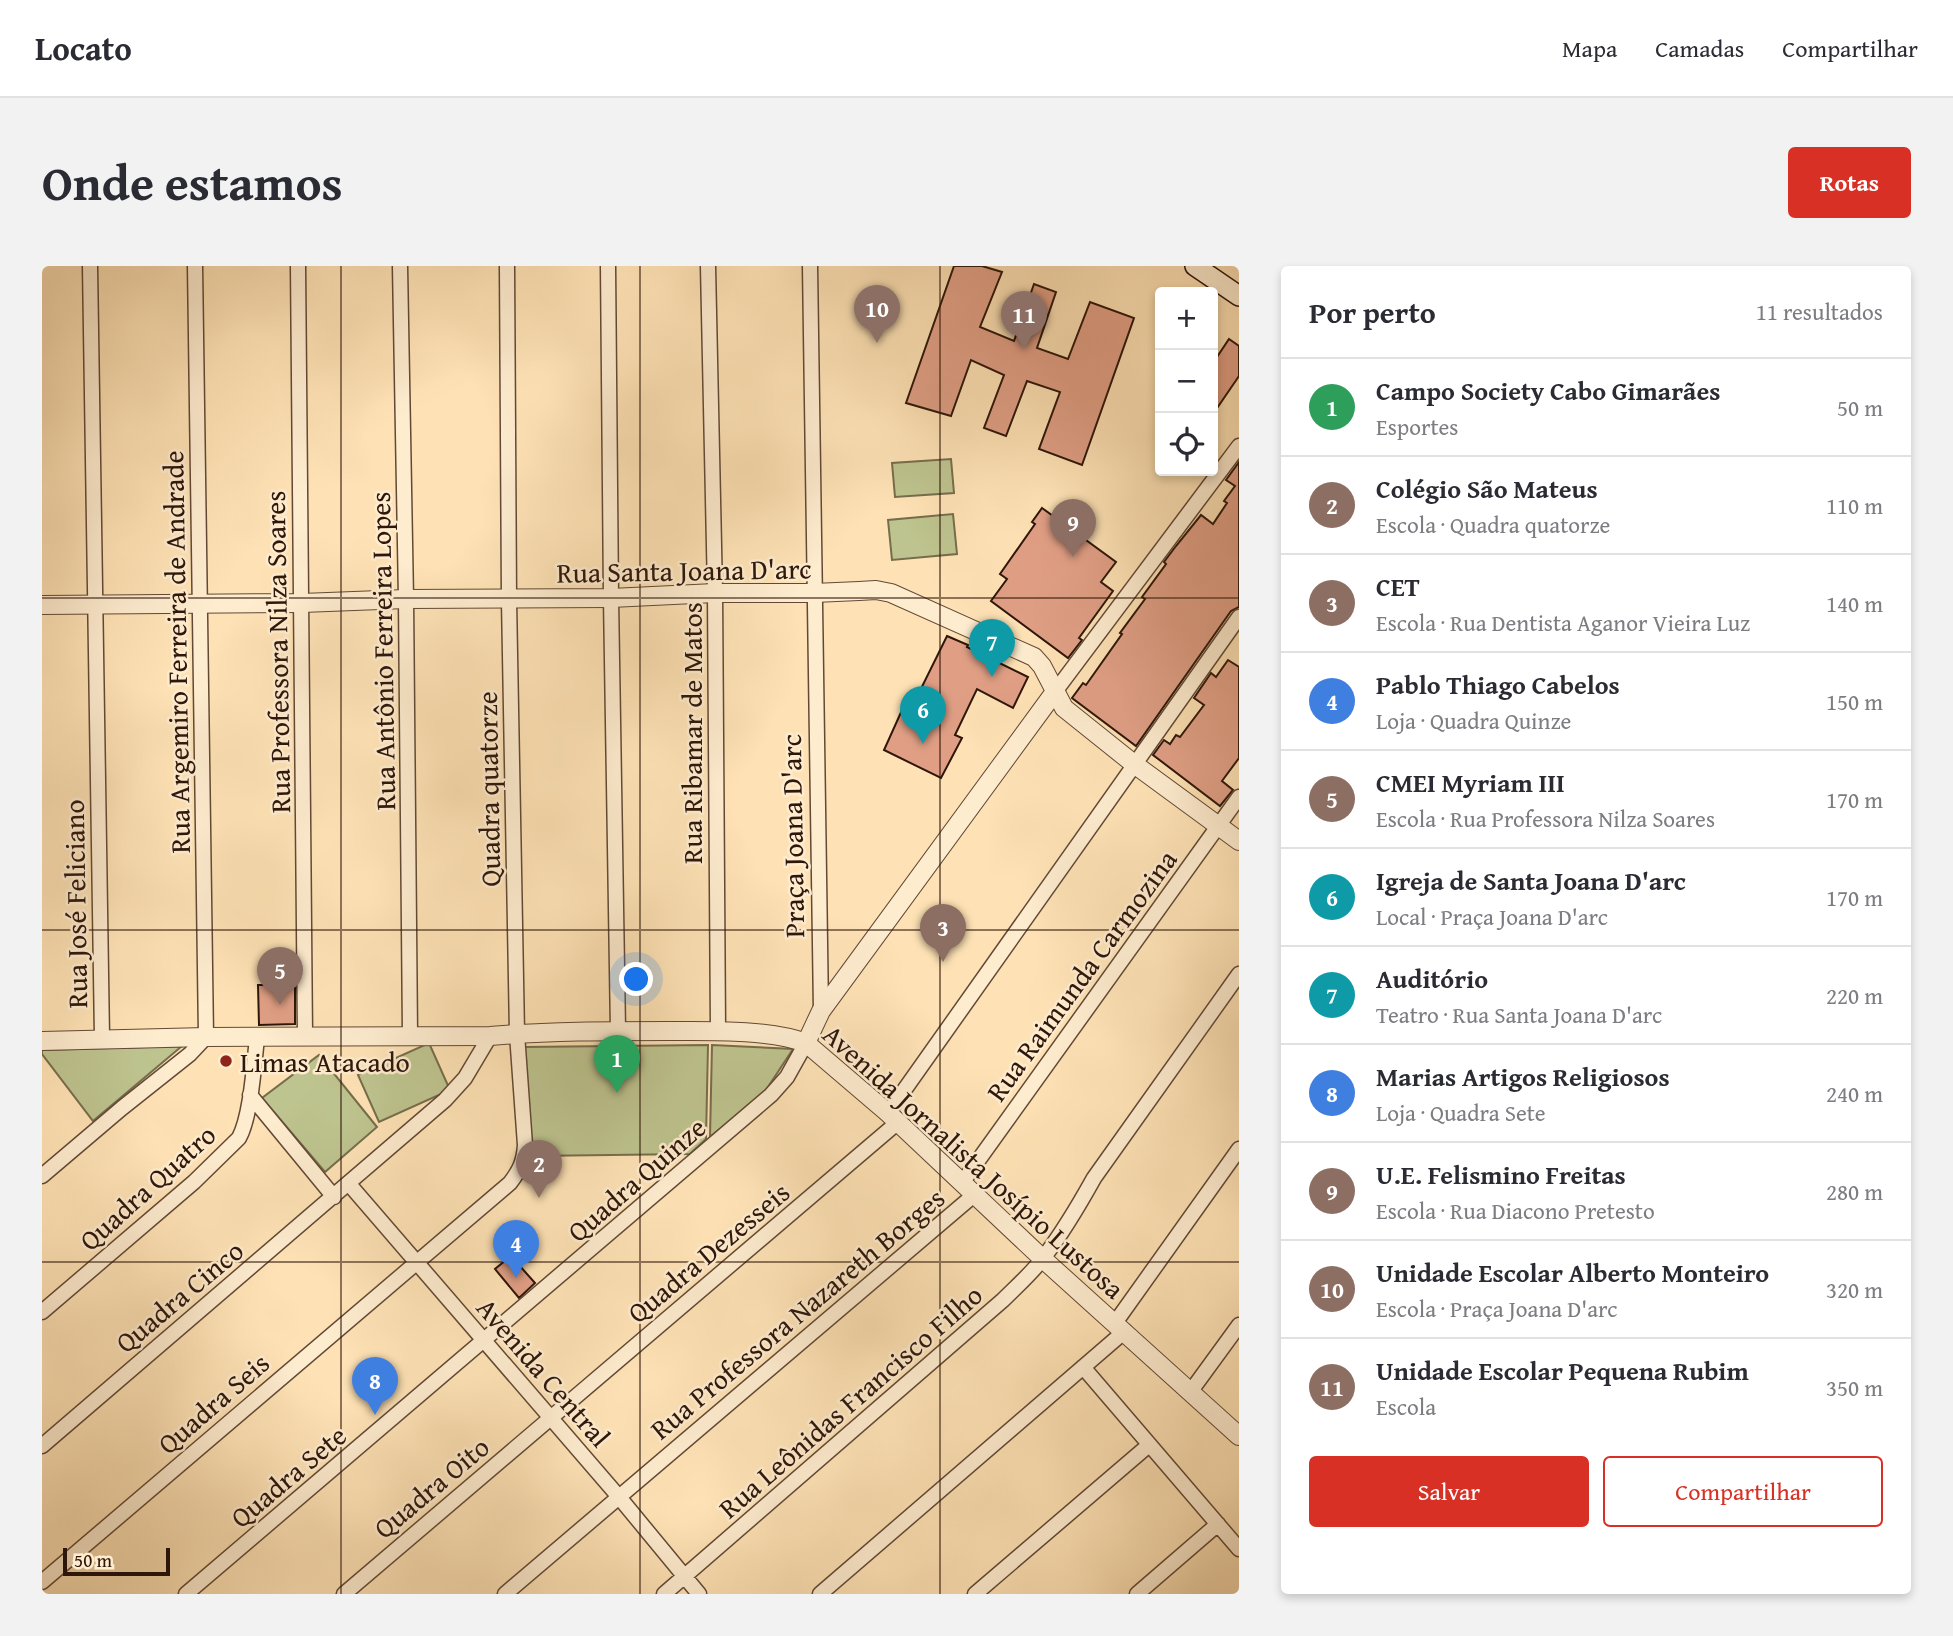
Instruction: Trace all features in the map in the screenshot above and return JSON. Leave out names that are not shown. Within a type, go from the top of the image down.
[{"type":"main road","points":[[1195,266],[1239,296]]},
{"type":"street","name":"Rua José Feliciano","points":[[90,266],[102,1038]]},
{"type":"street","name":"Rua Argemiro Ferreira de Andrade","points":[[195,266],[206,1037]]},
{"type":"street","name":"Rua Professora Nilza Soares","points":[[298,266],[305,1037]]},
{"type":"street","name":"Rua Antônio Ferreira Lopes","points":[[400,266],[410,1036]]},
{"type":"street","name":"Quadra quatorze","points":[[415,1262],[510,1183],[524,1159],[517,1034],[509,600],[507,266]]},
{"type":"street","points":[[608,266],[618,1031]]},
{"type":"street","name":"Rua Ribamar de Matos","points":[[708,266],[715,593],[718,1031]]},
{"type":"street","name":"Praça Joana D'arc","points":[[810,266],[821,1011]]},
{"type":"street","points":[[806,1043],[821,1011],[1239,446]]},
{"type":"street","name":"Rua Santa Joana D'arc","points":[[42,605],[302,603],[406,599],[509,600],[876,590],[898,595],[1030,654],[1038,660],[1063,708],[1239,841]]},
{"type":"street","name":"Quadra Dezesseis","points":[[551,1418],[893,1118],[1134,764],[1239,617]]},
{"type":"street","name":"Rua Raimunda Carmozina","points":[[968,1189],[1239,797]]},
{"type":"street","name":"Rua Leônidas Francisco Filho","points":[[664,1594],[1003,1300],[1043,1259],[1094,1178],[1239,974]]},
{"type":"street","name":"Avenida Jornalista Josípio Lustosa","points":[[42,1041],[102,1038],[490,1036],[618,1031],[718,1031],[793,1038],[806,1043],[893,1118],[1043,1259],[1239,1436]]},
{"type":"street","points":[[349,1184],[445,1100],[466,1078],[490,1036]]},
{"type":"street","points":[[42,1176],[190,1054],[206,1037]]},
{"type":"street","name":"Quadra Quatro","points":[[42,1312],[194,1182],[238,1139],[243,1131],[250,1095],[257,1038]]},
{"type":"street","name":"Quadra Quinze","points":[[485,1341],[771,1096],[806,1043]]},
{"type":"street","points":[[250,1095],[334,1197]]},
{"type":"street","points":[[820,1594],[1083,1367],[1120,1327],[1239,1149]]},
{"type":"street","name":"Avenida Central","points":[[349,1184],[619,1497],[699,1594]]},
{"type":"street","name":"Quadra Cinco","points":[[42,1446],[349,1184]]},
{"type":"street","name":"Rua Professora Nazareth Borges","points":[[505,1594],[968,1189]]},
{"type":"street","name":"Quadra Seis","points":[[42,1582],[415,1262]]},
{"type":"street","points":[[1191,1391],[1239,1325]]},
{"type":"street","name":"Quadra Sete","points":[[186,1594],[485,1341]]},
{"type":"street","points":[[1083,1367],[1239,1549]]},
{"type":"street","name":"Quadra Oito","points":[[344,1594],[551,1418]]},
{"type":"street","points":[[975,1594],[1149,1446]]},
{"type":"street","points":[[1137,1594],[1218,1524]]},
{"type":"green space","points":[[951,459],[954,493],[895,497],[892,463]]},
{"type":"green space","points":[[953,514],[957,554],[892,560],[888,520]]},
{"type":"green space","points":[[429,1043],[450,1090],[379,1122],[358,1075]]},
{"type":"green space","points":[[708,1045],[706,1139],[690,1154],[531,1156],[523,1047]]},
{"type":"green space","points":[[712,1045],[793,1049],[764,1093],[710,1137]]},
{"type":"green space","points":[[182,1046],[93,1121],[42,1054],[42,1050]]},
{"type":"green space","points":[[319,1055],[377,1127],[325,1172],[262,1098]]},
{"type":"building","points":[[954,266],[982,266],[1002,272],[980,327],[1014,341],[1034,284],[1056,292],[1037,348],[1068,359],[1090,302],[1134,318],[1082,465],[1039,449],[1060,392],[1027,381],[1006,436],[984,428],[1004,375],[971,360],[951,416],[906,403]]},
{"type":"building","points":[[1229,339],[1239,346],[1239,376],[1218,407],[1218,356]]},
{"type":"building","points":[[1239,462],[1239,607],[1231,611],[1136,746],[1072,698],[1083,683],[1086,685],[1122,634],[1120,633],[1145,599],[1142,597],[1166,564],[1164,562],[1201,515],[1213,524],[1235,486],[1226,480]]},
{"type":"building","points":[[1042,508],[1116,562],[1101,582],[1113,591],[1068,658],[991,601],[1007,579],[1000,574],[1035,524],[1032,522]]},
{"type":"building","points":[[947,636],[1028,677],[1013,708],[977,689],[955,735],[962,738],[941,778],[884,750],[902,710],[909,713]]},
{"type":"building","points":[[1228,660],[1239,667],[1239,758],[1222,781],[1233,790],[1220,806],[1153,755],[1164,740],[1170,744],[1176,735],[1180,737],[1204,705],[1194,698],[1211,673],[1216,677]]},
{"type":"building","points":[[258,985],[295,985],[295,1024],[259,1025]]},
{"type":"building","points":[[511,1256],[535,1283],[519,1298],[495,1269]]},
{"type":"place","name":"Unidade Escolar Alberto Monteiro","points":[[877,343]]},
{"type":"place","name":"Unidade Escolar Pequena Rubim","points":[[1024,349]]},
{"type":"place","name":"U.E. Felismino Freitas","points":[[1073,557]]},
{"type":"place","name":"Auditório","points":[[992,677]]},
{"type":"place","name":"Igreja de Santa Joana D'arc","points":[[923,744]]},
{"type":"place","name":"CET","points":[[943,962]]},
{"type":"place","name":"CMEI Myriam III","points":[[280,1005]]},
{"type":"place","name":"Limas Atacado","points":[[226,1061]]},
{"type":"place","name":"Campo Society Cabo Gimarães","points":[[617,1093]]},
{"type":"place","name":"Colégio São Mateus","points":[[539,1198]]},
{"type":"place","name":"Pablo Thiago Cabelos","points":[[516,1278]]},
{"type":"place","name":"Marias Artigos Religiosos","points":[[375,1415]]}]
